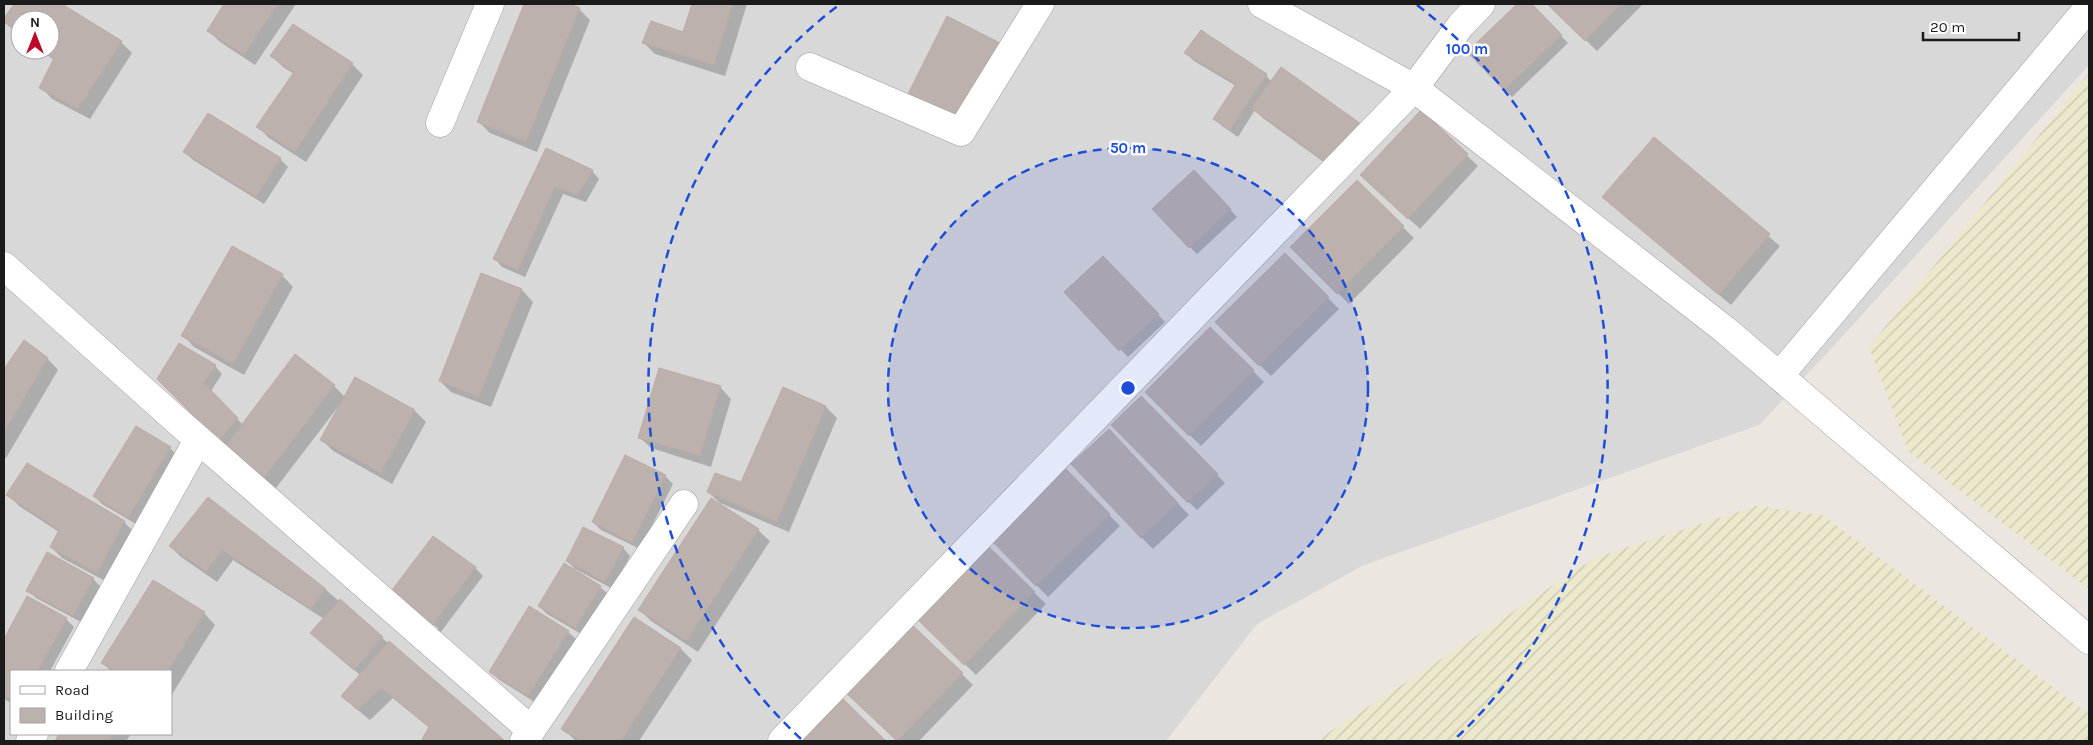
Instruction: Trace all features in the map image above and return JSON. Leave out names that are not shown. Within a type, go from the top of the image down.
[{"type":"street","points":[[440,123],[490,4]]},
{"type":"street","points":[[810,67],[960,132],[1040,4]]},
{"type":"street","points":[[1262,4],[1414,88],[1724,329],[2089,640]]},
{"type":"street","points":[[782,741],[1414,88],[1461,25],[1481,4]]},
{"type":"street","points":[[1779,376],[2089,7]]},
{"type":"street","points":[[4,266],[527,736],[684,504]]},
{"type":"street","points":[[70,670],[198,440]]},
{"type":"shaded area","points":[[4,4],[2089,4],[2089,65],[1829,351],[1759,425],[1364,565],[1257,624],[1166,741],[4,741]]},
{"type":"shaded area","points":[[2089,73],[2089,589],[1908,451],[1869,347]]},
{"type":"shaded area","points":[[1756,506],[1822,515],[2089,714],[2089,741],[1316,741],[1595,558]]},
{"type":"building","points":[[14,4],[62,4],[122,41],[78,109],[39,88],[53,60],[60,60],[60,10],[10,10],[10,26],[4,22],[4,18]]},
{"type":"building","points":[[224,4],[278,4],[244,55],[207,31]]},
{"type":"building","points":[[524,4],[570,4],[580,8],[526,142],[477,122]]},
{"type":"building","points":[[692,4],[733,4],[714,65],[642,43],[651,21],[683,32]]},
{"type":"building","points":[[1517,4],[1532,4],[1562,35],[1504,90],[1467,52]]},
{"type":"building","points":[[1547,4],[1621,4],[1585,41]]},
{"type":"building","points":[[947,16],[1000,43],[961,121],[908,94]]},
{"type":"building","points":[[293,24],[353,63],[295,152],[256,127],[294,72],[270,56]]},
{"type":"building","points":[[1201,30],[1267,74],[1230,130],[1213,119],[1236,84],[1184,53]]},
{"type":"building","points":[[1281,67],[1361,124],[1331,166],[1251,108]]},
{"type":"building","points":[[1421,110],[1468,154],[1408,219],[1360,175]]},
{"type":"building","points":[[208,113],[281,158],[256,197],[183,152]]},
{"type":"building","points":[[1654,137],[1770,234],[1719,295],[1602,197]]},
{"type":"building","points":[[546,148],[593,170],[578,195],[555,187],[518,270],[493,259]]},
{"type":"building","points":[[1194,170],[1231,209],[1189,248],[1152,209]]},
{"type":"building","points":[[1357,180],[1404,226],[1337,294],[1290,247]]},
{"type":"building","points":[[232,246],[283,274],[233,364],[181,336]]},
{"type":"building","points":[[1285,253],[1329,297],[1259,366],[1215,322]]},
{"type":"building","points":[[1103,256],[1159,314],[1119,351],[1064,292]]},
{"type":"building","points":[[481,273],[522,289],[479,397],[439,381]]},
{"type":"building","points":[[1210,327],[1254,370],[1189,436],[1145,392]]},
{"type":"building","points":[[24,340],[48,358],[4,432],[4,369]]},
{"type":"building","points":[[179,343],[216,365],[204,383],[238,418],[219,441],[157,379]]},
{"type":"building","points":[[295,354],[335,385],[264,478],[224,448]]},
{"type":"building","points":[[659,368],[721,386],[700,456],[638,438]]},
{"type":"building","points":[[355,377],[415,410],[381,473],[320,440]]},
{"type":"building","points":[[783,387],[826,406],[777,522],[707,492],[715,473],[741,482]]},
{"type":"building","points":[[1141,396],[1218,474],[1188,503],[1111,425]]},
{"type":"building","points":[[136,426],[171,447],[128,518],[93,496]]},
{"type":"building","points":[[1109,429],[1178,503],[1141,538],[1071,464]]},
{"type":"building","points":[[625,455],[666,475],[632,543],[592,522]]},
{"type":"building","points":[[27,463],[125,521],[97,573],[50,547],[59,530],[6,495]]},
{"type":"building","points":[[1066,469],[1110,514],[1036,586],[992,541]]},
{"type":"building","points":[[208,497],[326,589],[311,609],[222,550],[206,571],[169,546]]},
{"type":"building","points":[[711,498],[759,529],[687,641],[638,610]]},
{"type":"building","points":[[583,527],[624,547],[605,582],[566,561]]},
{"type":"building","points":[[433,536],[476,567],[432,626],[389,594]]},
{"type":"building","points":[[988,546],[1035,592],[964,665],[916,618]]},
{"type":"building","points":[[47,552],[94,578],[73,616],[26,591]]},
{"type":"building","points":[[564,563],[601,586],[575,628],[538,606]]},
{"type":"building","points":[[153,580],[205,612],[169,670],[113,670],[101,663]]},
{"type":"building","points":[[27,596],[67,618],[39,670],[10,670],[10,699],[4,696],[4,639]]},
{"type":"building","points":[[340,599],[383,637],[354,670],[310,633]]},
{"type":"building","points":[[529,606],[569,631],[528,696],[489,672]]},
{"type":"building","points":[[634,617],[681,648],[621,741],[580,741],[561,729]]},
{"type":"building","points":[[909,622],[963,673],[897,741],[843,690]]},
{"type":"building","points":[[389,641],[504,740],[421,741],[429,727],[381,688],[358,710],[341,696]]},
{"type":"building","points":[[839,695],[886,741],[792,741]]},
{"type":"building","points":[[58,735],[112,735],[108,741],[55,741]]}]
